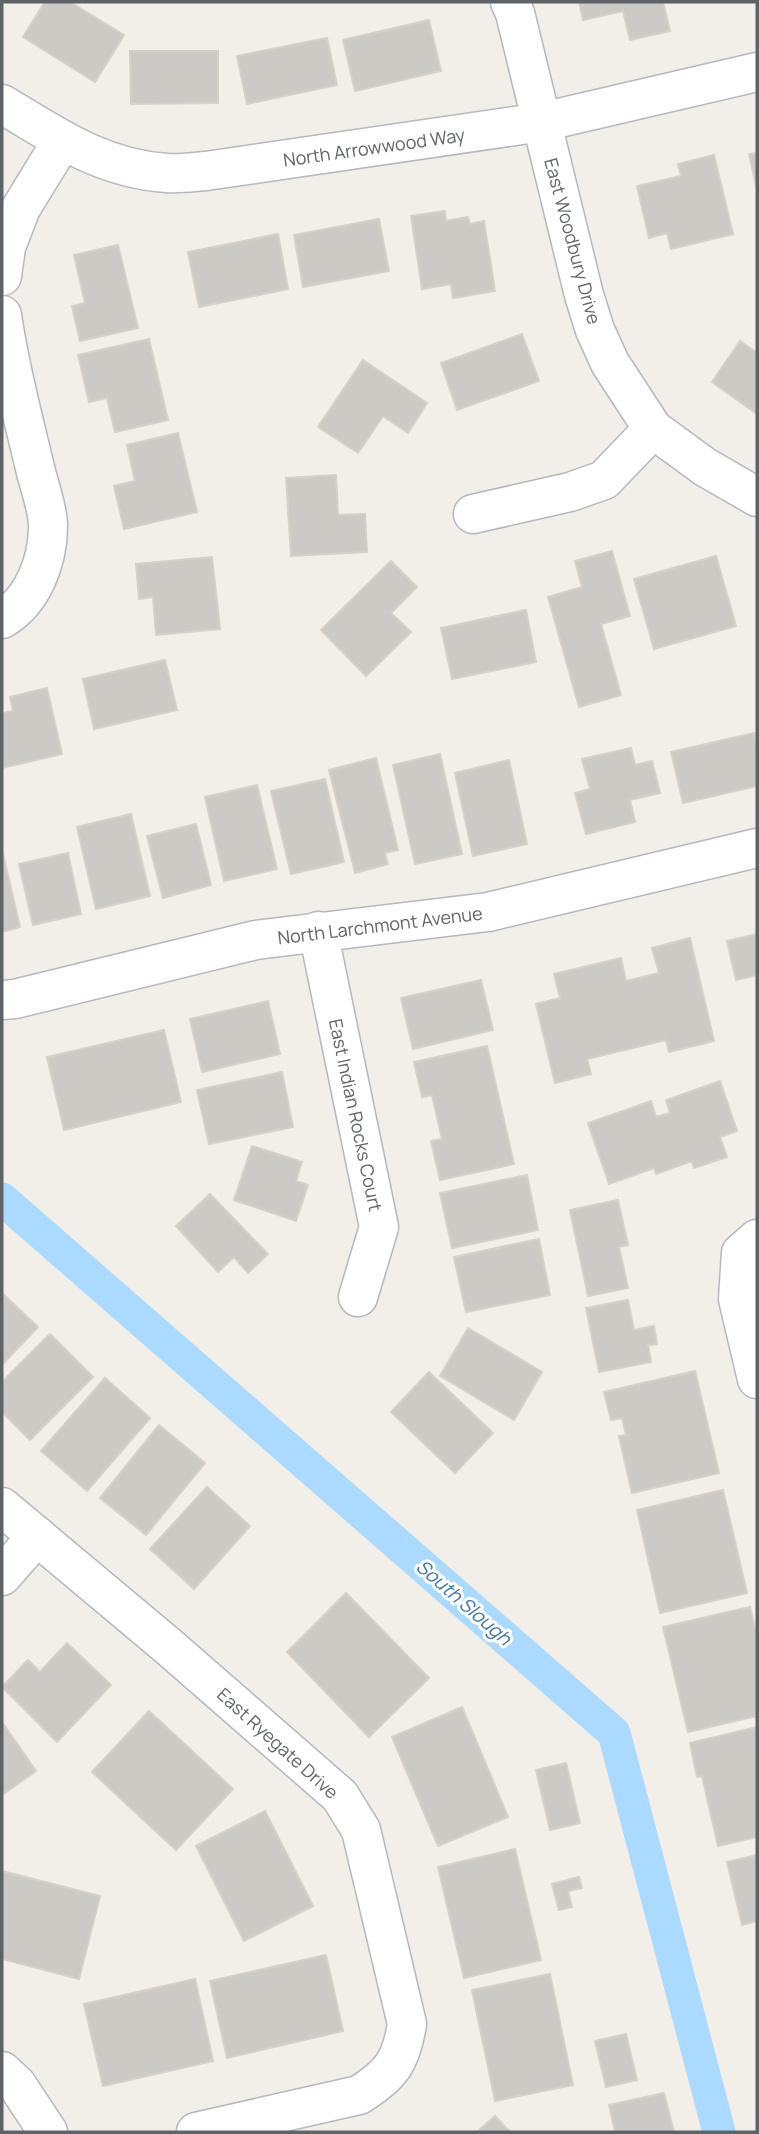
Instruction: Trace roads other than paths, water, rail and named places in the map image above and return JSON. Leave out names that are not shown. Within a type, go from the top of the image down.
[{"type":"street","name":"East Woodbury Drive","points":[[510,2],[515,13],[584,295],[595,330],[610,363],[653,429],[705,467],[757,497]]},
{"type":"street","name":"North Arrowwood Way","points":[[2,104],[62,141],[96,158],[131,168],[168,173],[206,171],[542,122],[757,72]]},
{"type":"street","points":[[2,276],[5,247],[21,208],[62,141]]},
{"type":"street","points":[[2,315],[6,347],[48,524],[46,555],[34,584],[15,611],[2,619]]},
{"type":"street","points":[[473,514],[570,492],[604,480],[653,429]]},
{"type":"street","name":"North Larchmont Avenue","points":[[2,1000],[256,940],[488,912],[757,848]]},
{"type":"street","name":"East Indian Rocks Court","points":[[318,931],[379,1227],[358,1297]]},
{"type":"street","points":[[749,1246],[738,1298],[757,1379]]},
{"type":"street","name":"East Ryegate Drive","points":[[2,1507],[168,1646],[340,1796],[361,1830],[407,2024],[404,2045],[396,2065],[380,2082],[359,2095],[196,2132]]},
{"type":"street","points":[[2,1577],[37,1536]]},
{"type":"street","points":[[2,2071],[17,2085],[48,2132]]},
{"type":"waterway","name":"South Slough","points":[[2,1199],[614,1733],[719,2132]]}]
